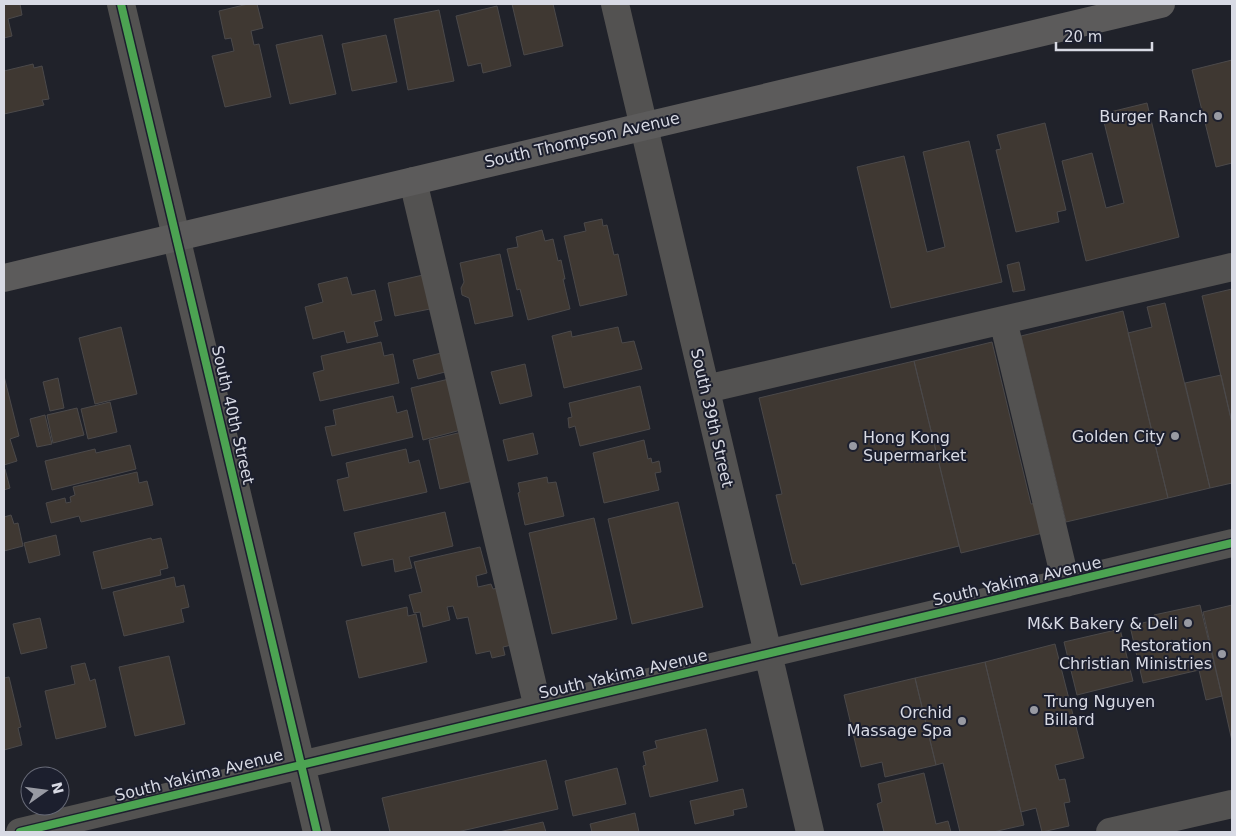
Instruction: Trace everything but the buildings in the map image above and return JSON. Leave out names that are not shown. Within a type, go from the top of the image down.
[{"type":"main road","name":"South Thompson Avenue","points":[[4,278],[1161,4]]},
{"type":"street","name":"South 40th Street","points":[[121,4],[316,832]]},
{"type":"street","name":"South 39th Street","points":[[615,4],[810,832]]},
{"type":"street","points":[[413,181],[538,708]]},
{"type":"street","points":[[706,389],[1232,267]]},
{"type":"street","points":[[1004,320],[1066,583]]},
{"type":"street","name":"South Yakima Avenue","points":[[20,832],[1232,543]]},
{"type":"street","points":[[1110,832],[1232,804]]},
{"type":"cycle path","points":[[121,4],[317,832]]},
{"type":"cycle path","points":[[20,832],[1232,543]]},
{"type":"place","name":"Burger Ranch","points":[[1218,116]]},
{"type":"place","name":"Golden City","points":[[1175,436]]},
{"type":"place","name":"Hong Kong Supermarket","points":[[853,446]]},
{"type":"place","name":"M&K Bakery & Deli","points":[[1188,623]]},
{"type":"place","name":"Restoration Christian Ministries","points":[[1222,654]]},
{"type":"place","name":"Trung Nguyen Billard","points":[[1034,710]]},
{"type":"place","name":"Orchid Massage Spa","points":[[962,721]]}]
